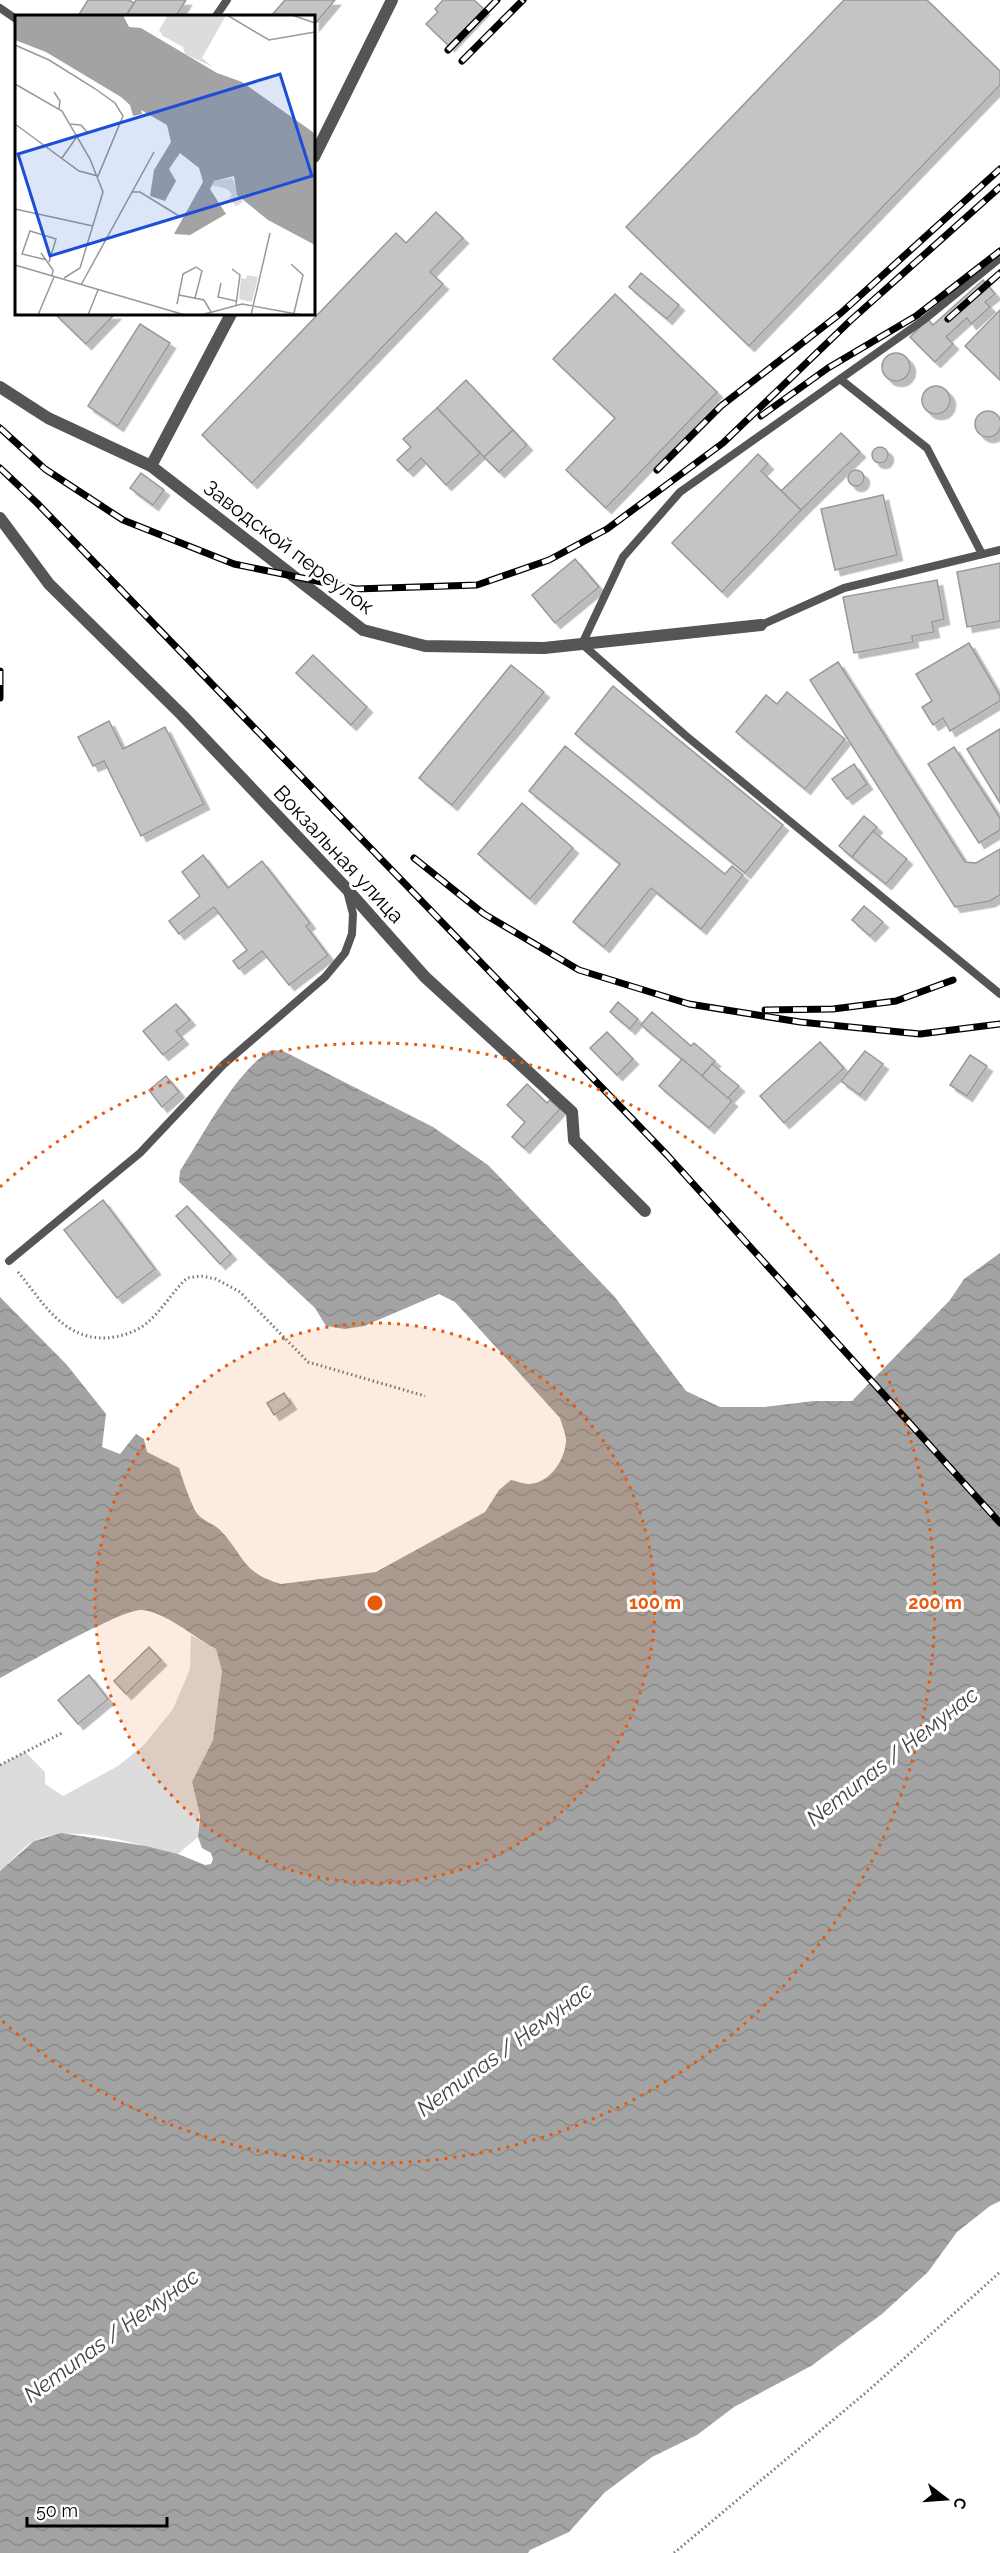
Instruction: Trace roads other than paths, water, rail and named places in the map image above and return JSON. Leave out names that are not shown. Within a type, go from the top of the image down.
[{"type":"street","points":[[315,154],[392,0]]},
{"type":"street","points":[[151,466],[230,315]]},
{"type":"street","name":"Заводской переулок","points":[[0,387],[48,418],[151,466],[363,630],[425,646],[544,648],[761,625]]},
{"type":"street","name":"Вокзальная улица","points":[[0,518],[49,584],[182,715],[346,888],[425,977],[572,1112],[574,1140],[645,1212]]},
{"type":"lane","points":[[217,15],[227,0]]},
{"type":"lane","points":[[0,8],[15,18]]},
{"type":"lane","points":[[1000,258],[925,319],[680,492],[623,556],[582,644],[685,735],[1000,994]]},
{"type":"lane","points":[[840,379],[927,448],[982,554]]},
{"type":"lane","points":[[761,625],[844,588],[1000,550]]},
{"type":"lane","points":[[9,1261],[140,1153],[223,1065],[325,977],[345,953],[352,934],[353,914],[346,888]]},
{"type":"water","name":"Nemunas / Немунас","points":[[272,1050],[283,1051],[433,1127],[488,1165],[614,1296],[686,1391],[720,1407],[764,1407],[814,1401],[852,1401],[950,1300],[964,1279],[1000,1253],[1000,2201],[957,2232],[928,2272],[882,2314],[811,2366],[734,2407],[697,2435],[652,2457],[604,2493],[569,2532],[528,2553],[0,2553],[0,1871],[34,1841],[61,1833],[146,1846],[178,1854],[205,1865],[211,1864],[213,1859],[211,1853],[202,1848],[198,1837],[200,1816],[192,1782],[213,1740],[222,1671],[216,1649],[170,1620],[142,1610],[95,1627],[0,1678],[0,1297],[67,1365],[106,1414],[102,1447],[120,1454],[136,1434],[144,1439],[147,1452],[179,1468],[198,1515],[219,1529],[250,1568],[268,1580],[281,1584],[376,1572],[485,1512],[499,1490],[511,1480],[529,1484],[544,1480],[559,1463],[565,1448],[565,1432],[560,1418],[455,1302],[439,1294],[364,1326],[345,1329],[326,1326],[315,1308],[179,1182],[180,1171],[222,1104],[259,1058]]},
{"type":"railway","points":[[448,50],[497,0]]},
{"type":"railway","points":[[462,61],[523,0]]},
{"type":"railway","points":[[657,470],[721,406],[841,313],[1000,169]]},
{"type":"railway","points":[[0,428],[45,469],[123,520],[234,564],[356,589],[477,585],[549,560],[607,529],[723,443],[851,320],[1000,187]]},
{"type":"railway","points":[[761,416],[828,368],[916,316],[1000,251]]},
{"type":"railway","points":[[948,319],[1000,273]]},
{"type":"railway","points":[[0,468],[37,503],[668,1156],[1000,1523]]},
{"type":"railway","points":[[0,671],[0,698]]},
{"type":"railway","points":[[414,858],[484,914],[579,970],[689,1004],[800,1022],[920,1034],[1000,1024]]},
{"type":"railway","points":[[765,1010],[833,1009],[896,1001],[953,980]]}]
